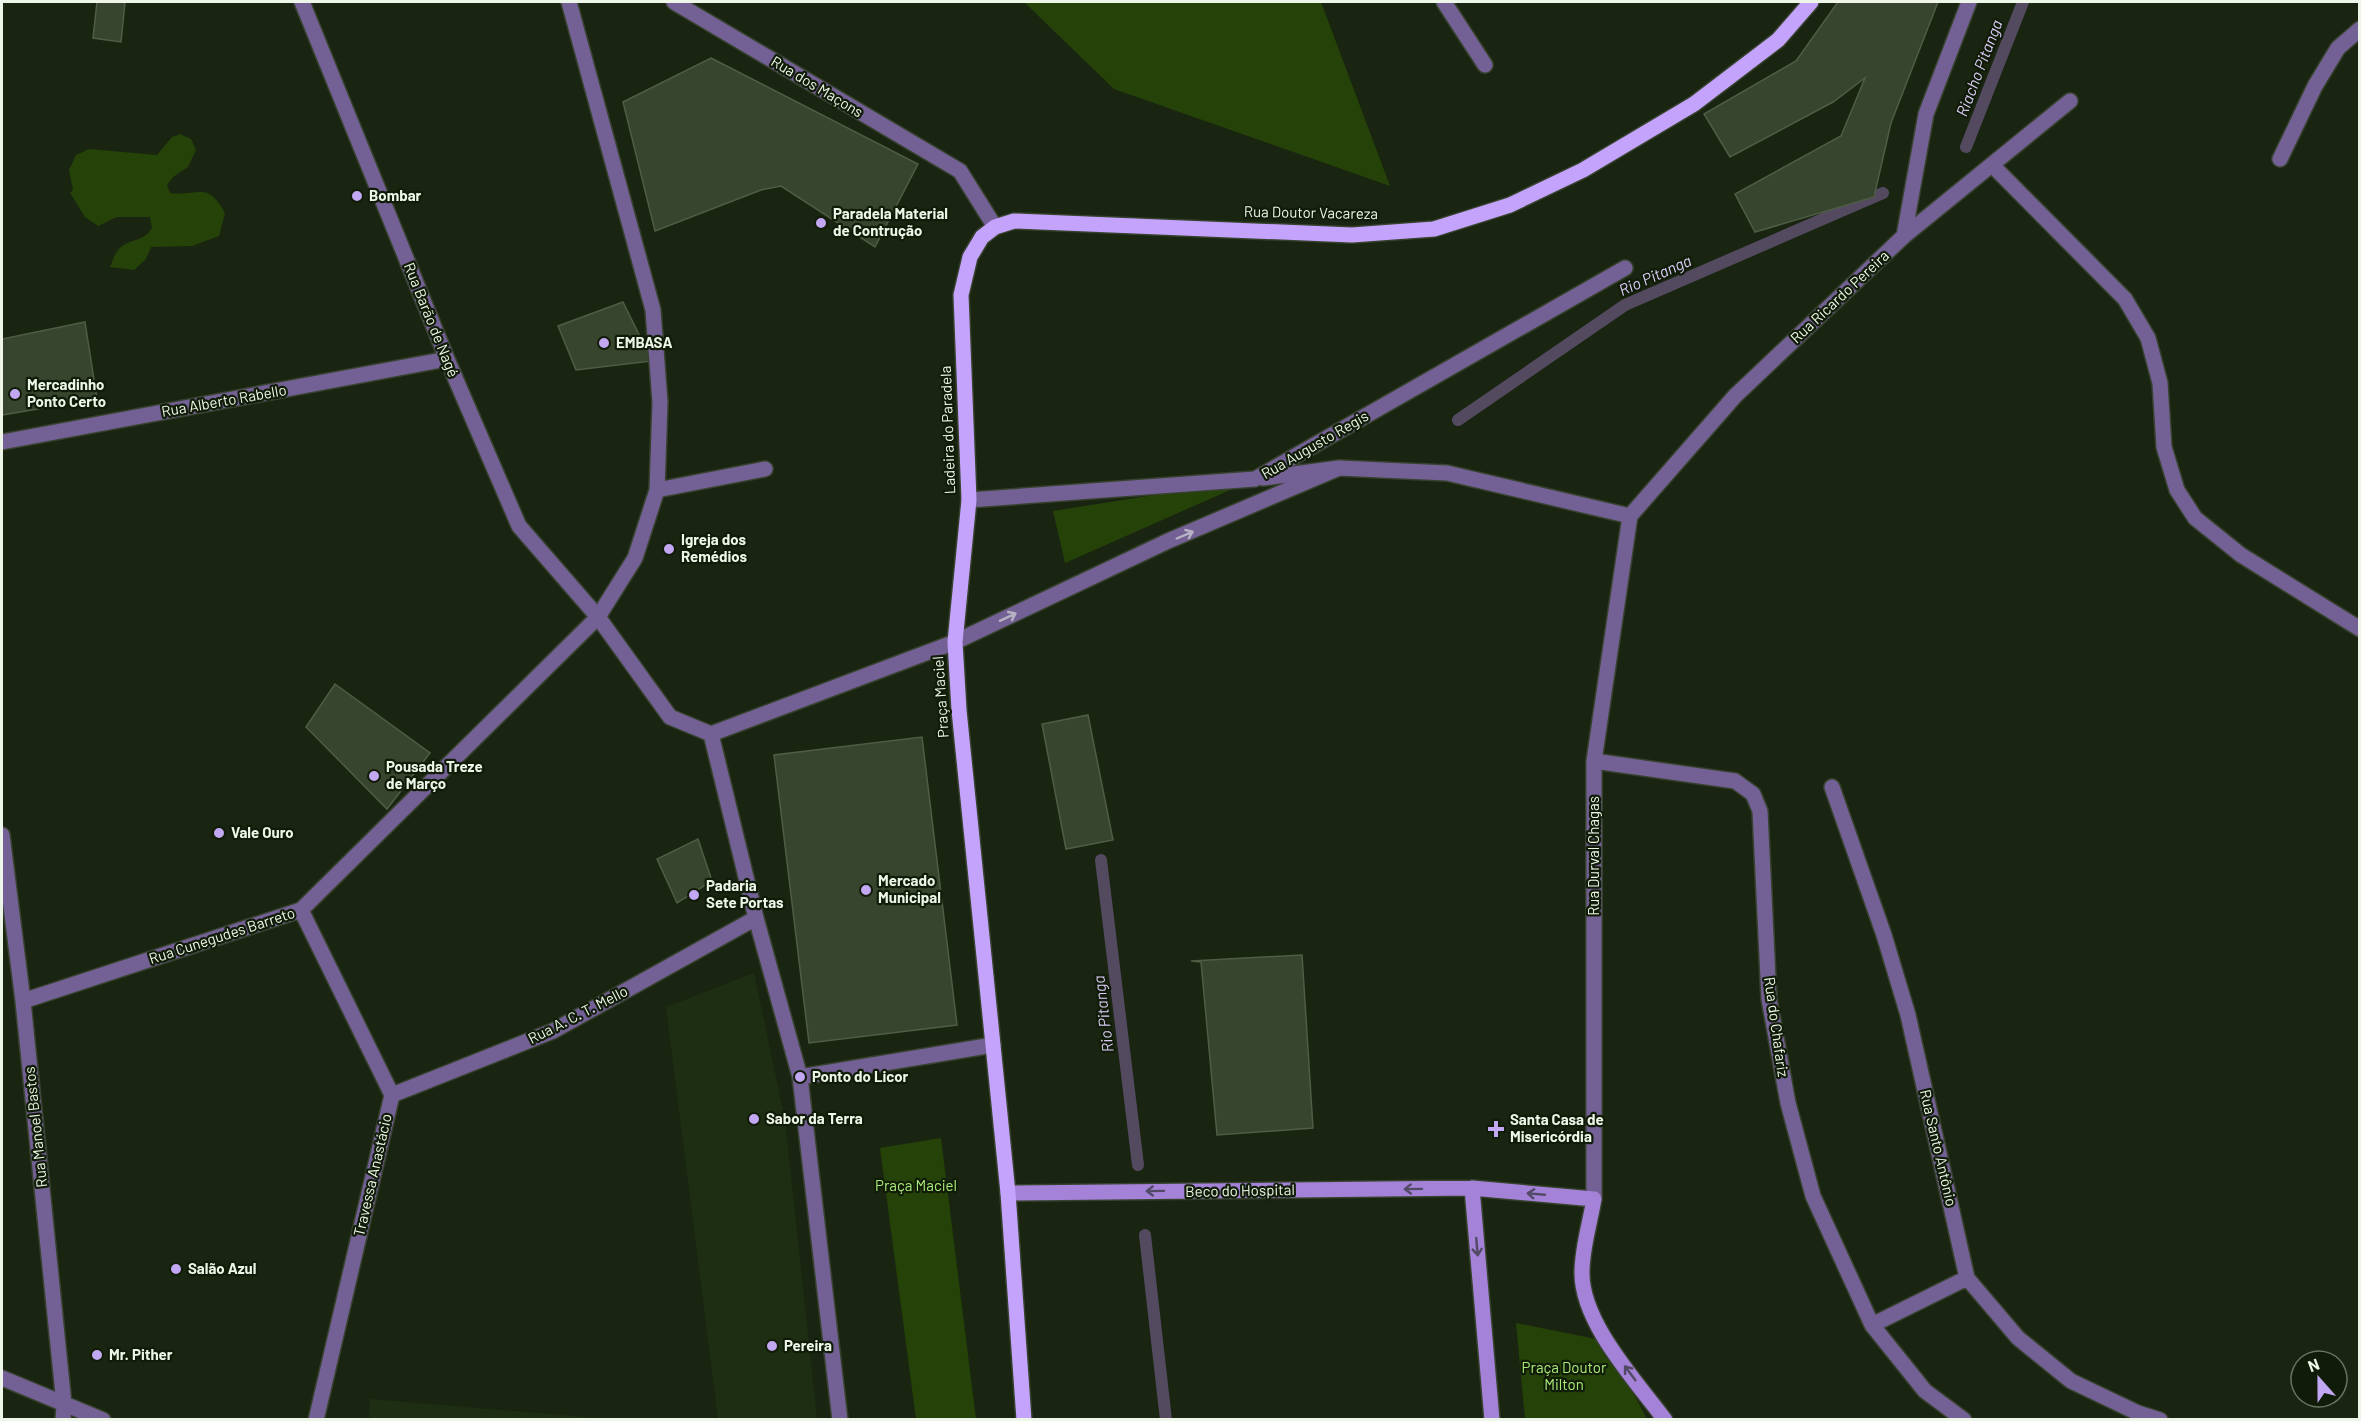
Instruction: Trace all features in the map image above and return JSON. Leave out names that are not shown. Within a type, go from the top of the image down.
[{"type":"main road","name":"Rua Doutor Vacareza","points":[[995,227],[1014,221],[1352,235],[1434,229],[1510,205],[1583,170],[1694,104],[1778,40],[1811,2]]},
{"type":"main road","name":"Ladeira do Paradela","points":[[955,642],[969,500],[961,295],[970,257],[982,237],[995,227]]},
{"type":"main road","name":"Praça Maciel","points":[[955,642],[959,710],[1008,1193],[1024,1419]]},
{"type":"street","name":"Rua Barão de Nagé","points":[[302,2],[447,360],[519,526],[598,618]]},
{"type":"street","name":"Rua Cunegudes Barreto","points":[[23,1001],[301,910],[598,618],[635,558],[657,490],[660,402],[653,310],[569,2]]},
{"type":"street","name":"Rua dos Maçons","points":[[674,2],[960,171],[995,227]]},
{"type":"street","points":[[1444,2],[1485,65]]},
{"type":"street","points":[[1904,236],[1926,114],[1970,2]]},
{"type":"street","points":[[2280,159],[2315,86],[2332,57],[2338,48],[2360,29]]},
{"type":"street","name":"Rua Ricardo Pereira","points":[[1630,516],[1735,396],[1904,236],[1993,166],[2070,101]]},
{"type":"street","points":[[1993,166],[2125,299],[2148,338],[2160,383],[2164,447],[2177,490],[2195,518],[2241,555],[2360,629]]},
{"type":"street","name":"Rua Augusto Regis","points":[[969,500],[1255,479],[1625,268]]},
{"type":"street","name":"Rua Alberto Rabello","points":[[2,442],[447,360]]},
{"type":"street","points":[[1255,479],[1339,468],[1447,473],[1630,516]]},
{"type":"street","points":[[955,642],[1168,542],[1339,468]]},
{"type":"street","points":[[657,490],[765,469]]},
{"type":"street","name":"Rua Durval Chagas","points":[[1594,1199],[1594,761],[1630,516]]},
{"type":"street","points":[[598,618],[670,717],[711,734],[756,918],[800,1077],[840,1419]]},
{"type":"street","name":"Praça Maciel","points":[[711,734],[955,642]]},
{"type":"street","name":"Rua do Chafariz","points":[[1594,761],[1735,781],[1752,794],[1760,811],[1769,999],[1788,1103],[1813,1196],[1872,1325],[1925,1391],[1964,1419]]},
{"type":"street","name":"Rua Santo Antônio","points":[[1832,788],[1884,935],[1908,1015],[1967,1278],[2018,1338],[2071,1381],[2132,1416],[2160,1419]]},
{"type":"street","name":"Rua Manoel Bastos","points":[[2,842],[23,1001],[63,1412]]},
{"type":"street","name":"Travessa Anastácio","points":[[301,910],[392,1095],[316,1419]]},
{"type":"street","name":"Rua A. C. T. Mello","points":[[392,1095],[553,1031],[756,918]]},
{"type":"street","points":[[800,1077],[993,1045]]},
{"type":"street","points":[[1492,1419],[1472,1188],[1594,1199],[1582,1272],[1585,1299],[1594,1322],[1665,1419]]},
{"type":"street","name":"Beco do Hospital","points":[[1008,1193],[1472,1188]]},
{"type":"street","points":[[1872,1325],[1967,1278]]},
{"type":"street","points":[[2,1378],[63,1412],[103,1419]]},
{"type":"shaded area","points":[[754,973],[785,1120],[817,1419],[718,1419],[666,1007]]},
{"type":"shaded area","points":[[370,1399],[609,1419],[369,1419]]},
{"type":"green space","points":[[1024,2],[1321,2],[1390,186],[1114,89]]},
{"type":"green space","points":[[180,134],[191,139],[196,150],[188,167],[173,177],[167,185],[170,193],[202,192],[213,197],[225,213],[219,236],[192,246],[151,247],[146,259],[134,270],[110,267],[119,249],[144,236],[152,228],[150,217],[117,217],[98,226],[85,217],[70,193],[73,190],[69,170],[76,155],[89,149],[157,155],[172,137]]},
{"type":"green space","points":[[1255,479],[1065,563],[1053,511]]},
{"type":"green space","name":"Praça Maciel","points":[[941,1138],[976,1419],[916,1419],[880,1148]]},
{"type":"green space","name":"Praça Doutor Milton","points":[[1516,1323],[1606,1341],[1647,1419],[1525,1419]]},
{"type":"building","points":[[97,2],[125,2],[121,42],[93,38]]},
{"type":"building","points":[[1838,2],[1938,2],[1891,123],[1874,197],[1755,232],[1735,194],[1841,136],[1865,78],[1833,102],[1730,157],[1704,114],[1796,61]]},
{"type":"building","points":[[711,58],[918,164],[875,247],[781,186],[761,190],[655,231],[623,102]]},
{"type":"building","name":"EMBASA","points":[[623,302],[652,361],[576,370],[558,326]]},
{"type":"building","points":[[85,322],[97,399],[2,415],[2,339]]},
{"type":"building","points":[[335,684],[430,753],[387,809],[306,727]]},
{"type":"building","points":[[1088,715],[1113,840],[1066,849],[1042,724]]},
{"type":"building","name":"Mercado Municipal","points":[[922,737],[957,1025],[809,1043],[774,755]]},
{"type":"building","points":[[698,839],[712,881],[677,903],[657,859]]},
{"type":"building","points":[[1302,955],[1313,1128],[1217,1135],[1201,962],[1191,961]]},
{"type":"waterway","name":"Riacho Pitanga","points":[[1966,147],[2023,2]]},
{"type":"waterway","name":"Rio Pitanga","points":[[1458,420],[1625,305],[1883,193]]},
{"type":"waterway","name":"Rio Pitanga","points":[[1101,860],[1138,1165]]},
{"type":"waterway","points":[[1145,1235],[1166,1420]]},
{"type":"place","name":"Bombar","points":[[357,196]]},
{"type":"place","name":"Paradela Material de Contrução","points":[[821,223]]},
{"type":"place","name":"EMBASA","points":[[604,343]]},
{"type":"place","name":"Mercadinho Ponto Certo","points":[[15,394]]},
{"type":"place","name":"Igreja dos Remédios","points":[[669,549]]},
{"type":"place","name":"Pousada Treze de Março","points":[[374,776]]},
{"type":"place","name":"Vale Ouro","points":[[219,833]]},
{"type":"place","name":"Mercado Municipal","points":[[866,890]]},
{"type":"place","name":"Padaria Sete Portas","points":[[694,895]]},
{"type":"place","name":"Ponto do Licor","points":[[800,1077]]},
{"type":"place","name":"Sabor da Terra","points":[[754,1119]]},
{"type":"place","name":"Santa Casa de Misericórdia","points":[[1496,1129]]},
{"type":"place","name":"Salão Azul","points":[[176,1269]]},
{"type":"place","name":"Pereira","points":[[772,1346]]},
{"type":"place","name":"Mr. Pither","points":[[97,1355]]}]
